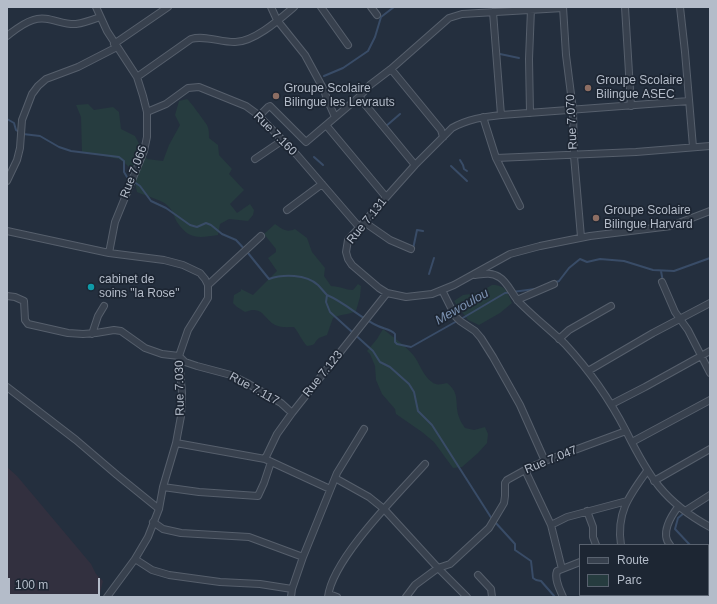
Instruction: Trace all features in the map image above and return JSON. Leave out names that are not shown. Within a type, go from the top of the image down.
[{"type":"street","name":"Rue 7.066","points":[[96,7],[116,45],[137,77],[147,112],[147,137],[142,156],[115,222],[108,253]]},
{"type":"street","points":[[7,181],[20,148],[22,120],[32,94],[38,86],[46,79],[78,66],[116,45],[168,7]]},
{"type":"street","points":[[271,7],[278,20],[305,55],[324,90],[335,117]]},
{"type":"street","points":[[137,77],[191,39],[200,38],[239,42],[252,38],[294,7]]},
{"type":"street","points":[[321,7],[348,45]]},
{"type":"street","points":[[371,7],[377,16]]},
{"type":"street","points":[[625,7],[631,106]]},
{"type":"street","points":[[680,7],[693,147]]},
{"type":"street","points":[[259,116],[270,106],[304,141],[307,142],[449,18],[462,14],[563,8]]},
{"type":"street","name":"Rue 7.070","points":[[563,8],[566,55],[573,110],[574,156],[581,238]]},
{"type":"street","points":[[530,113],[529,59],[531,9]]},
{"type":"street","points":[[493,12],[501,115]]},
{"type":"street","points":[[7,36],[21,25],[34,19],[45,18],[75,24],[84,23],[100,17]]},
{"type":"street","points":[[391,69],[441,130],[443,137]]},
{"type":"street","name":"Rue 7.160","points":[[147,112],[161,107],[188,88],[193,87],[199,87],[246,106],[259,116],[283,140],[360,227]]},
{"type":"street","points":[[359,97],[415,166]]},
{"type":"street","name":"Rue 7.131","points":[[689,102],[501,115],[483,117],[463,122],[452,128],[386,197],[348,240],[346,252],[348,259],[358,270],[379,288],[387,293],[406,297],[432,294],[442,290],[472,276],[489,264],[510,254],[613,232],[650,230],[671,226],[710,211]]},
{"type":"street","points":[[483,117],[496,158],[520,206]]},
{"type":"street","points":[[326,125],[386,197]]},
{"type":"street","points":[[255,158],[283,140]]},
{"type":"street","points":[[496,158],[574,156],[710,146]]},
{"type":"street","points":[[287,210],[322,184]]},
{"type":"street","points":[[364,222],[390,240],[411,249]]},
{"type":"street","points":[[7,231],[108,253],[164,260],[183,264],[200,273],[208,285],[261,236]]},
{"type":"street","points":[[472,276],[484,273],[500,277],[517,300],[559,339],[588,371],[612,404],[647,471],[664,494],[678,507],[709,526]]},
{"type":"street","points":[[662,282],[675,312],[710,373]]},
{"type":"street","points":[[517,300],[554,284]]},
{"type":"street","name":"Rue 7.030","points":[[109,595],[135,560],[148,537],[159,508],[163,487],[182,416],[179,356],[188,330],[208,298],[208,285]]},
{"type":"street","points":[[442,290],[456,316],[460,321],[475,331],[489,351],[520,405],[545,461]]},
{"type":"street","name":"Rue 7.123","points":[[163,487],[199,492],[258,496],[264,483],[268,460],[277,434],[387,293]]},
{"type":"street","name":"Rue 7.117","points":[[7,296],[15,297],[24,301],[25,320],[28,324],[68,332],[92,334],[114,330],[121,331],[145,348],[162,354],[179,356],[185,362],[231,375],[281,403],[292,413]]},
{"type":"street","points":[[588,371],[710,303]]},
{"type":"street","points":[[92,334],[98,316],[104,306]]},
{"type":"street","points":[[559,339],[569,330],[611,306]]},
{"type":"street","points":[[612,404],[646,387],[710,351]]},
{"type":"street","points":[[7,387],[76,440],[116,475],[159,508]]},
{"type":"street","points":[[632,442],[710,400]]},
{"type":"street","points":[[291,597],[292,589],[303,556],[334,478],[364,429]]},
{"type":"street","name":"Rue 7.047","points":[[406,597],[415,585],[438,568],[450,564],[489,528],[504,503],[505,483],[507,480],[545,461],[626,431]]},
{"type":"street","points":[[176,443],[268,460],[330,489]]},
{"type":"street","points":[[654,481],[710,449]]},
{"type":"street","points":[[337,597],[329,595],[335,574],[384,509],[425,464]]},
{"type":"street","points":[[525,470],[551,525],[562,568]]},
{"type":"street","points":[[621,544],[619,525],[621,515],[647,471]]},
{"type":"street","points":[[334,478],[369,497],[384,509],[467,597]]},
{"type":"street","points":[[685,511],[710,495]]},
{"type":"street","points":[[551,525],[568,517],[587,511],[628,501]]},
{"type":"street","points":[[669,544],[667,542],[667,528],[672,515],[678,507]]},
{"type":"street","points":[[587,511],[593,527],[593,536],[596,544]]},
{"type":"street","points":[[153,522],[163,529],[181,533],[249,537],[303,556]]},
{"type":"street","points":[[135,560],[152,570],[169,575],[220,582],[260,584],[292,589]]},
{"type":"street","points":[[563,597],[559,588],[556,574],[557,571],[579,562]]},
{"type":"street","points":[[478,575],[491,589],[492,597]]},
{"type":"street","points":[[109,595],[116,597]]},
{"type":"shaded area","points":[[7,467],[17,476],[91,564],[96,574],[103,581],[99,597],[7,597]]},
{"type":"green space","points":[[187,99],[207,125],[209,130],[209,138],[218,145],[219,155],[232,169],[229,174],[244,190],[230,204],[237,213],[250,204],[254,210],[253,215],[248,221],[229,219],[220,224],[218,235],[200,237],[190,235],[181,228],[171,209],[166,204],[137,192],[133,173],[128,166],[119,159],[82,152],[81,117],[76,105],[88,104],[94,110],[113,107],[119,112],[121,129],[135,136],[147,159],[163,161],[169,145],[180,125],[175,115],[179,101]]},
{"type":"green space","points":[[275,224],[282,229],[295,229],[307,238],[312,252],[325,268],[324,276],[331,286],[353,290],[358,284],[361,286],[356,311],[333,318],[327,335],[319,338],[312,345],[307,346],[294,327],[277,326],[259,311],[251,310],[245,312],[233,303],[234,295],[241,291],[241,289],[253,295],[277,271],[268,258],[276,252],[276,249],[264,234]]},
{"type":"green space","points":[[492,285],[497,285],[503,288],[507,292],[512,303],[500,313],[479,325],[468,320],[454,301],[463,295],[478,293]]},
{"type":"green space","points":[[383,329],[411,352],[429,379],[435,384],[447,383],[451,387],[456,395],[459,418],[465,428],[474,430],[485,427],[488,434],[487,443],[462,467],[453,468],[434,442],[396,414],[395,409],[382,394],[376,380],[375,366],[370,354],[367,351]]},
{"type":"waterway","points":[[324,76],[343,68],[368,51],[375,37],[381,17],[394,7]]},
{"type":"waterway","points":[[500,54],[519,58]]},
{"type":"waterway","points":[[385,127],[400,114]]},
{"type":"waterway","points":[[7,119],[14,123],[16,130],[19,132]]},
{"type":"waterway","points":[[23,134],[40,136],[59,147],[71,151],[119,157],[124,161],[124,172],[127,177],[140,186],[151,201],[166,208],[190,225],[197,227],[206,223],[222,234],[236,240],[269,279],[281,276],[294,276],[313,281],[318,285],[327,295],[326,302],[330,312],[373,351],[380,362],[390,367],[409,384],[414,392],[418,411],[432,425],[492,519]]},
{"type":"waterway","points":[[314,157],[323,165]]},
{"type":"waterway","points":[[460,160],[464,169],[467,171]]},
{"type":"waterway","points":[[451,166],[467,181]]},
{"type":"waterway","points":[[413,249],[417,230],[423,231]]},
{"type":"waterway","points":[[429,274],[434,258]]},
{"type":"waterway","name":"Mewoulou","points":[[554,283],[559,281],[569,268],[580,259],[587,262],[600,259],[624,261],[653,270],[674,271],[710,258]]},
{"type":"waterway","points":[[661,271],[663,282]]},
{"type":"waterway","name":"Mewoulou","points":[[461,319],[505,293],[535,289]]},
{"type":"waterway","name":"Mewoulou","points":[[327,295],[334,298],[371,323],[393,332],[395,334],[395,342],[397,344],[411,347],[457,321]]},
{"type":"waterway","points":[[684,513],[678,518],[675,529],[689,544]]},
{"type":"waterway","points":[[495,522],[515,544],[515,550],[531,561],[533,578],[541,581],[555,597]]},
{"type":"place","name":"Groupe Scolaire Bilingue ASEC","points":[[588,88]]},
{"type":"place","name":"Groupe Scolaire Bilingue les Levrauts","points":[[276,96]]},
{"type":"place","name":"Groupe Scolaire Bilingue Harvard","points":[[596,218]]},
{"type":"place","name":"cabinet de soins \"la Rose\"","points":[[91,287]]}]
